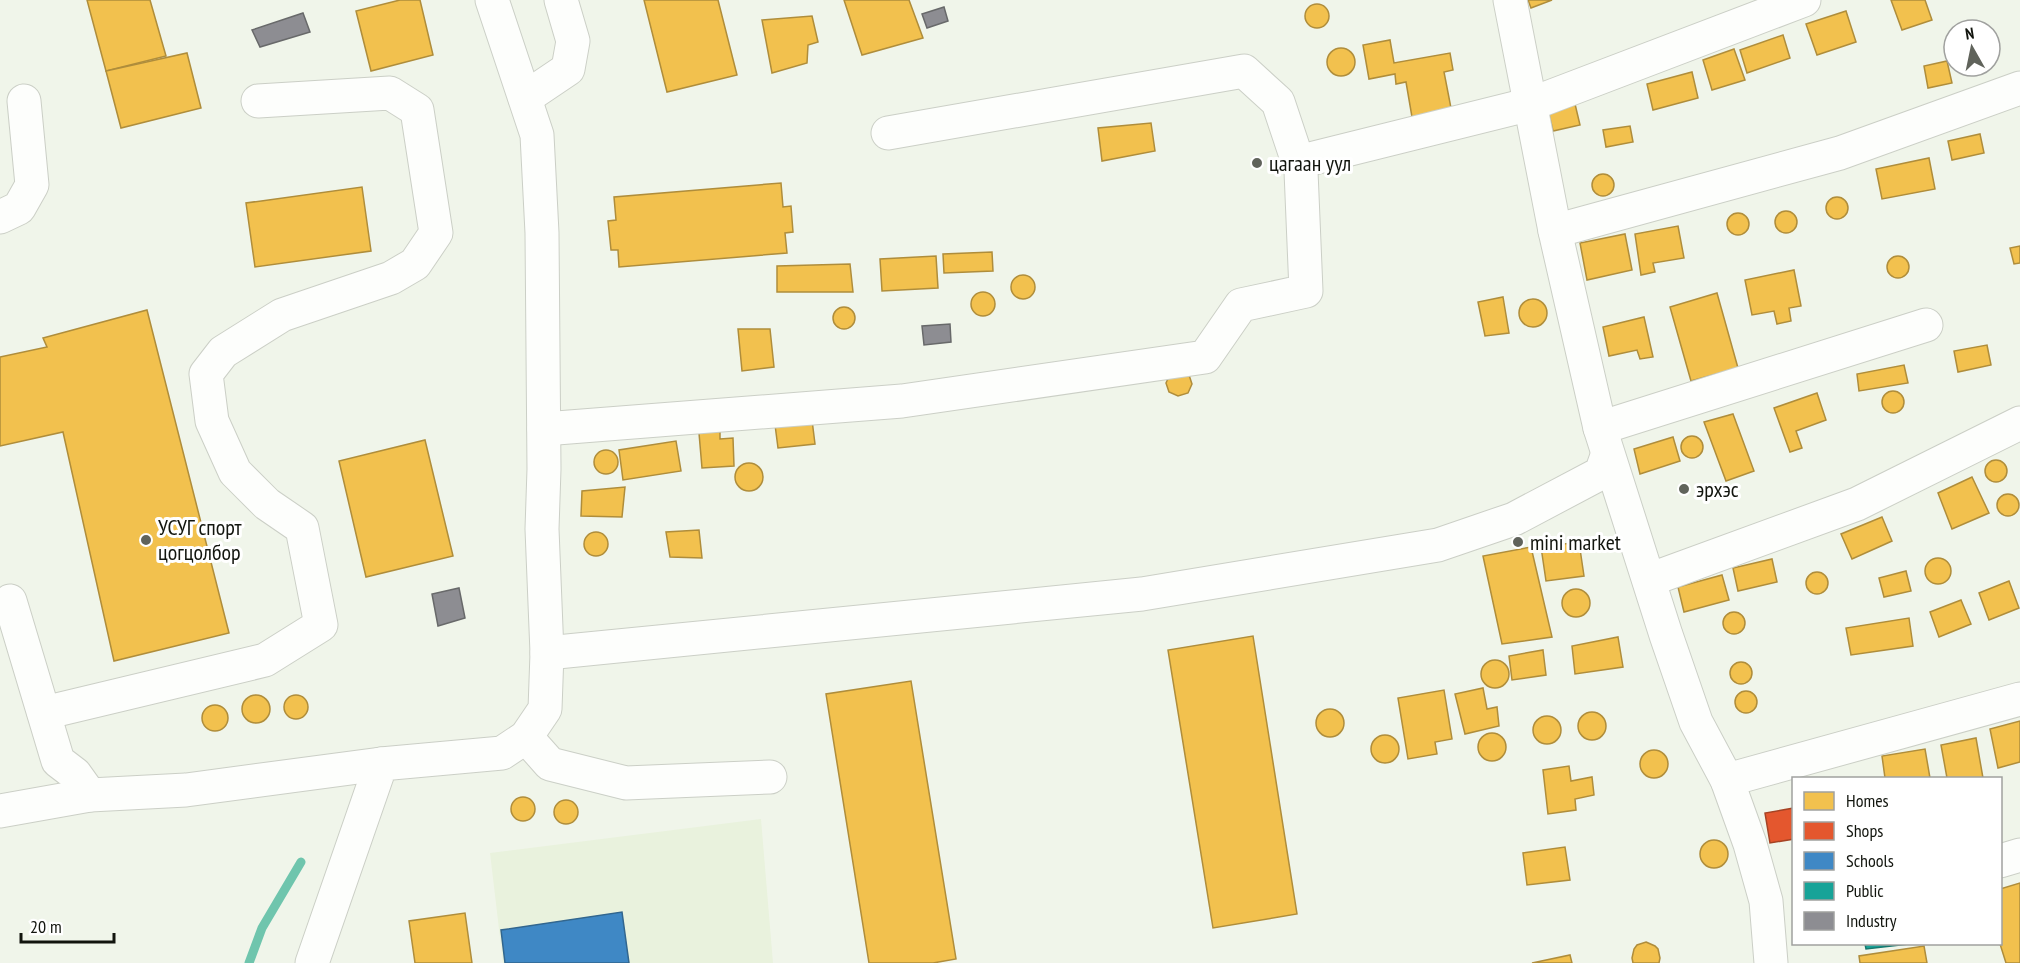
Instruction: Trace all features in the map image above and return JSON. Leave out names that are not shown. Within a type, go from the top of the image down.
[{"type":"street","points":[[0,811],[90,795],[186,790],[381,764],[502,753],[526,737],[545,709],[547,653],[542,529],[544,429],[542,233],[537,135],[492,0]]},
{"type":"street","points":[[525,98],[568,69],[573,41],[561,0]]},
{"type":"street","points":[[1510,0],[1556,231],[1603,442],[1696,722],[1726,780],[1750,844],[1780,899],[1771,963]]},
{"type":"street","points":[[1298,162],[1531,104],[1804,0]]},
{"type":"street","points":[[544,429],[902,400],[1205,357],[1241,305],[1306,291],[1301,171],[1278,102],[1244,71],[888,133]]},
{"type":"street","points":[[1556,231],[1840,153],[2020,88]]},
{"type":"street","points":[[44,713],[265,660],[321,625],[302,528],[267,504],[236,472],[212,421],[206,374],[223,351],[282,315],[391,278],[415,264],[436,233],[417,110],[390,93],[258,101]]},
{"type":"street","points":[[0,218],[19,208],[32,185],[24,101]]},
{"type":"street","points":[[1603,442],[1926,325]]},
{"type":"street","points":[[1649,580],[1857,504],[2020,423]]},
{"type":"street","points":[[547,653],[1142,594],[1438,545],[1514,519],[1601,473],[1603,442]]},
{"type":"street","points":[[10,601],[58,761],[75,774],[90,795]]},
{"type":"street","points":[[1726,780],[2020,699]]},
{"type":"street","points":[[526,737],[550,764],[626,783],[770,777]]},
{"type":"street","points":[[312,963],[381,764]]},
{"type":"street","points":[[2002,861],[2020,855]]},
{"type":"shaded area","points":[[761,819],[773,963],[503,963],[490,853]]},
{"type":"building: Homes","points":[[87,0],[150,0],[166,56],[106,71]]},
{"type":"building: Homes","points":[[400,0],[420,0],[433,55],[371,71],[356,11]]},
{"type":"building: Homes","points":[[644,0],[718,0],[737,75],[667,92]]},
{"type":"building: Homes","points":[[844,0],[909,0],[923,38],[862,55]]},
{"type":"building: Homes","points":[[1528,0],[1552,0],[1531,8]]},
{"type":"building: Homes","points":[[1891,0],[1925,0],[1932,20],[1902,30]]},
{"type":"building: Homes","points":[[1317,4],[1325,8],[1329,16],[1325,24],[1317,28],[1309,24],[1305,16],[1309,8]]},
{"type":"building: Homes","points":[[1846,11],[1856,42],[1817,55],[1806,24]]},
{"type":"building: Homes","points":[[812,16],[818,42],[808,45],[807,63],[772,73],[762,20]]},
{"type":"building: Homes","points":[[1783,35],[1790,58],[1747,73],[1740,50]]},
{"type":"building: Homes","points":[[1390,40],[1394,63],[1450,53],[1453,70],[1444,72],[1451,108],[1412,117],[1406,82],[1396,84],[1395,74],[1369,79],[1363,45]]},
{"type":"building: Homes","points":[[1341,48],[1351,52],[1355,62],[1351,72],[1341,76],[1331,72],[1327,62],[1331,52]]},
{"type":"building: Homes","points":[[1734,49],[1745,80],[1712,90],[1703,60]]},
{"type":"building: Homes","points":[[187,53],[201,108],[121,128],[106,71]]},
{"type":"building: Homes","points":[[1942,62],[1942,78],[1951,78],[1952,83],[1928,88],[1924,66]]},
{"type":"building: Homes","points":[[1692,72],[1698,98],[1653,110],[1647,84]]},
{"type":"building: Homes","points":[[1575,104],[1580,125],[1553,131],[1548,110]]},
{"type":"building: Homes","points":[[1151,123],[1155,151],[1102,161],[1098,128]]},
{"type":"building: Homes","points":[[1630,126],[1633,142],[1606,147],[1603,130]]},
{"type":"building: Homes","points":[[1980,134],[1984,153],[1952,160],[1948,141]]},
{"type":"building: Homes","points":[[1929,158],[1935,189],[1882,199],[1876,169]]},
{"type":"building: Homes","points":[[1603,174],[1611,177],[1614,185],[1611,193],[1603,196],[1595,193],[1592,185],[1595,177]]},
{"type":"building: Homes","points":[[781,183],[783,207],[791,206],[793,232],[785,233],[787,253],[619,267],[618,250],[611,250],[608,221],[616,220],[614,197]]},
{"type":"building: Homes","points":[[362,187],[371,251],[255,267],[246,203]]},
{"type":"building: Homes","points":[[1837,197],[1845,200],[1848,208],[1845,216],[1837,219],[1829,216],[1826,208],[1829,200]]},
{"type":"building: Homes","points":[[1786,211],[1794,214],[1797,222],[1794,230],[1786,233],[1778,230],[1775,222],[1778,214]]},
{"type":"building: Homes","points":[[1738,213],[1746,216],[1749,224],[1746,232],[1738,235],[1730,232],[1727,224],[1730,216]]},
{"type":"building: Homes","points":[[1678,226],[1684,258],[1653,263],[1655,272],[1641,275],[1635,234]]},
{"type":"building: Homes","points":[[1625,234],[1632,270],[1587,280],[1580,243]]},
{"type":"building: Homes","points":[[2020,246],[2020,263],[2014,264],[2010,248]]},
{"type":"building: Homes","points":[[992,252],[993,271],[944,273],[943,254]]},
{"type":"building: Homes","points":[[936,256],[938,288],[882,291],[880,259]]},
{"type":"building: Homes","points":[[1898,256],[1906,259],[1909,267],[1906,275],[1898,278],[1890,275],[1887,267],[1890,259]]},
{"type":"building: Homes","points":[[850,264],[853,292],[777,292],[777,266]]},
{"type":"building: Homes","points":[[1794,270],[1801,306],[1789,308],[1791,321],[1777,324],[1774,311],[1752,315],[1745,280]]},
{"type":"building: Homes","points":[[1023,275],[1031,279],[1035,287],[1031,295],[1023,299],[1015,295],[1011,287],[1015,279]]},
{"type":"building: Homes","points":[[983,292],[991,296],[995,304],[991,312],[983,316],[975,312],[971,304],[975,296]]},
{"type":"building: Homes","points":[[1717,293],[1738,368],[1691,381],[1670,307]]},
{"type":"building: Homes","points":[[1503,297],[1509,333],[1485,336],[1478,302]]},
{"type":"building: Homes","points":[[1533,299],[1543,303],[1547,313],[1543,323],[1533,327],[1523,323],[1519,313],[1523,303]]},
{"type":"building: Homes","points":[[844,307],[852,310],[855,318],[852,326],[844,329],[836,326],[833,318],[836,310]]},
{"type":"building: Homes","name":"УСУГ спорт цогцолбор","points":[[147,310],[229,633],[114,661],[63,432],[0,446],[0,357],[47,347],[43,338]]},
{"type":"building: Homes","points":[[1644,317],[1653,357],[1640,359],[1637,350],[1609,356],[1603,327]]},
{"type":"building: Homes","points":[[738,329],[770,329],[774,367],[742,371]]},
{"type":"building: Homes","points":[[1987,345],[1991,365],[1958,372],[1954,351]]},
{"type":"building: Homes","points":[[1904,365],[1908,383],[1859,391],[1857,374]]},
{"type":"building: Homes","points":[[1170,374],[1189,375],[1192,384],[1188,393],[1178,396],[1169,392],[1166,383]]},
{"type":"building: Homes","points":[[1893,391],[1901,394],[1904,402],[1901,410],[1893,413],[1885,410],[1882,402],[1885,394]]},
{"type":"building: Homes","points":[[1817,393],[1826,420],[1796,431],[1802,448],[1790,452],[1774,408]]},
{"type":"building: Homes","points":[[811,412],[815,444],[778,448],[774,417]]},
{"type":"building: Homes","points":[[1733,414],[1754,471],[1726,481],[1704,422]]},
{"type":"building: Homes","points":[[720,429],[720,439],[733,438],[734,466],[702,468],[699,433]]},
{"type":"building: Homes","points":[[1692,436],[1700,439],[1703,447],[1700,455],[1692,458],[1684,455],[1681,447],[1684,439]]},
{"type":"building: Homes","points":[[1673,437],[1680,461],[1640,474],[1634,449]]},
{"type":"building: Homes","points":[[425,440],[453,556],[366,577],[339,461]]},
{"type":"building: Homes","points":[[676,441],[681,471],[623,480],[619,450]]},
{"type":"building: Homes","points":[[606,450],[611,451],[617,457],[617,467],[611,473],[606,474],[601,473],[595,467],[594,462],[595,457],[601,451]]},
{"type":"building: Homes","points":[[1996,460],[2004,463],[2007,471],[2004,479],[1996,482],[1988,479],[1985,471],[1988,463]]},
{"type":"building: Homes","points":[[749,463],[759,467],[763,477],[759,487],[749,491],[739,487],[735,477],[739,467]]},
{"type":"building: Homes","points":[[1972,477],[1989,513],[1952,529],[1938,493]]},
{"type":"building: Homes","points":[[625,487],[622,517],[581,516],[582,491]]},
{"type":"building: Homes","points":[[2008,494],[2016,497],[2019,505],[2016,513],[2008,516],[2000,513],[1997,505],[2000,497]]},
{"type":"building: Homes","points":[[1882,517],[1892,541],[1852,559],[1841,534]]},
{"type":"building: Homes","points":[[699,530],[702,558],[670,557],[666,532]]},
{"type":"building: Homes","points":[[596,532],[601,533],[607,539],[607,549],[601,555],[596,556],[591,555],[585,549],[584,544],[585,539],[591,533]]},
{"type":"building: Homes","points":[[1579,542],[1584,576],[1546,581],[1541,547]]},
{"type":"building: Homes","points":[[1531,547],[1552,637],[1502,644],[1483,556]]},
{"type":"building: Homes","points":[[1938,558],[1947,562],[1951,571],[1947,580],[1938,584],[1929,580],[1925,571],[1929,562]]},
{"type":"building: Homes","points":[[1772,559],[1777,582],[1738,591],[1733,568]]},
{"type":"building: Homes","points":[[1906,571],[1911,591],[1884,597],[1879,578]]},
{"type":"building: Homes","points":[[1817,572],[1825,575],[1828,583],[1825,591],[1817,594],[1809,591],[1806,583],[1809,575]]},
{"type":"building: Homes","points":[[1722,575],[1729,600],[1684,612],[1678,587]]},
{"type":"building: Homes","points":[[2009,581],[2019,608],[1989,620],[1979,593]]},
{"type":"building: Homes","points":[[1576,589],[1586,593],[1590,603],[1586,613],[1576,617],[1566,613],[1562,603],[1566,593]]},
{"type":"building: Homes","points":[[1961,600],[1971,624],[1939,637],[1930,612]]},
{"type":"building: Homes","points":[[1734,612],[1742,615],[1745,623],[1742,631],[1734,634],[1726,631],[1723,623],[1726,615]]},
{"type":"building: Homes","points":[[1909,618],[1913,646],[1851,655],[1846,628]]},
{"type":"building: Homes","points":[[1253,636],[1297,914],[1213,928],[1168,650]]},
{"type":"building: Homes","points":[[1618,637],[1623,667],[1575,674],[1572,646]]},
{"type":"building: Homes","points":[[1543,650],[1546,675],[1512,680],[1509,656]]},
{"type":"building: Homes","points":[[1495,660],[1505,664],[1509,674],[1505,684],[1495,688],[1485,684],[1481,674],[1485,664]]},
{"type":"building: Homes","points":[[1741,662],[1749,665],[1752,673],[1749,681],[1741,684],[1733,681],[1730,673],[1733,665]]},
{"type":"building: Homes","points":[[911,681],[956,959],[933,963],[869,963],[826,694]]},
{"type":"building: Homes","points":[[1483,688],[1487,709],[1497,707],[1499,726],[1465,734],[1455,694]]},
{"type":"building: Homes","points":[[1444,690],[1452,739],[1435,742],[1437,754],[1408,759],[1398,698]]},
{"type":"building: Homes","points":[[1746,691],[1754,694],[1757,702],[1754,710],[1746,713],[1738,710],[1735,702],[1738,694]]},
{"type":"building: Homes","points":[[256,695],[266,699],[270,709],[266,719],[256,723],[246,719],[242,709],[246,699]]},
{"type":"building: Homes","points":[[296,695],[304,699],[308,707],[304,715],[296,719],[288,715],[284,707],[288,699]]},
{"type":"building: Homes","points":[[215,705],[224,709],[228,718],[224,727],[215,731],[206,727],[202,718],[206,709]]},
{"type":"building: Homes","points":[[1330,709],[1340,713],[1344,723],[1340,733],[1330,737],[1320,733],[1316,723],[1320,713]]},
{"type":"building: Homes","points":[[1592,712],[1602,716],[1606,726],[1602,736],[1592,740],[1582,736],[1578,726],[1582,716]]},
{"type":"building: Homes","points":[[1547,716],[1557,720],[1561,730],[1557,740],[1547,744],[1537,740],[1533,730],[1537,720]]},
{"type":"building: Homes","points":[[2020,721],[2020,762],[1998,768],[1990,729]]},
{"type":"building: Homes","points":[[1492,733],[1502,737],[1506,747],[1502,757],[1492,761],[1482,757],[1478,747],[1482,737]]},
{"type":"building: Homes","points":[[1385,735],[1395,739],[1399,749],[1395,759],[1385,763],[1375,759],[1371,749],[1375,739]]},
{"type":"building: Homes","points":[[1976,738],[1983,777],[1947,777],[1941,745]]},
{"type":"building: Homes","points":[[1925,749],[1930,777],[1885,777],[1882,756]]},
{"type":"building: Homes","points":[[1654,750],[1664,754],[1668,764],[1664,774],[1654,778],[1644,774],[1640,764],[1644,754]]},
{"type":"building: Homes","points":[[1569,766],[1571,781],[1592,777],[1594,795],[1575,799],[1576,810],[1548,814],[1543,770]]},
{"type":"building: Homes","points":[[523,797],[528,798],[534,804],[534,814],[528,820],[523,821],[518,820],[512,814],[511,809],[512,804],[518,798]]},
{"type":"building: Homes","points":[[566,800],[571,801],[577,807],[577,817],[571,823],[566,824],[561,823],[555,817],[554,812],[555,807],[561,801]]},
{"type":"building: Homes","points":[[1714,840],[1724,844],[1728,854],[1724,864],[1714,868],[1704,864],[1700,854],[1704,844]]},
{"type":"building: Homes","points":[[1565,847],[1570,880],[1527,885],[1523,853]]},
{"type":"building: Homes","points":[[2020,883],[2020,963],[2006,963],[2000,945],[2002,888]]},
{"type":"building: Homes","points":[[465,913],[472,963],[415,963],[409,921]]},
{"type":"building: Homes","points":[[1646,942],[1658,949],[1659,963],[1633,963],[1634,949],[1637,945]]},
{"type":"building: Homes","points":[[1924,946],[1927,963],[1860,963],[1859,956]]},
{"type":"building: Homes","points":[[1570,955],[1572,963],[1532,963]]},
{"type":"building: Shops","points":[[1792,808],[1792,839],[1770,843],[1765,813]]},
{"type":"building: Schools","points":[[622,912],[629,963],[505,963],[501,930]]},
{"type":"building: Public","points":[[1865,945],[1900,945],[1866,949]]},
{"type":"building: Industry","points":[[944,7],[948,21],[927,28],[922,14]]},
{"type":"building: Industry","points":[[303,13],[310,32],[260,47],[252,30]]},
{"type":"building: Industry","points":[[950,324],[951,342],[924,345],[922,326]]},
{"type":"building: Industry","points":[[459,588],[465,618],[438,626],[432,594]]},
{"type":"waterway","points":[[249,963],[262,928],[301,862]]},
{"type":"place","name":"цагаан уул","points":[[1257,163]]},
{"type":"place","name":"эрхэс","points":[[1684,489]]},
{"type":"place","name":"УСУГ спорт цогцолбор","points":[[146,540]]},
{"type":"place","name":"mini market","points":[[1518,542]]}]
